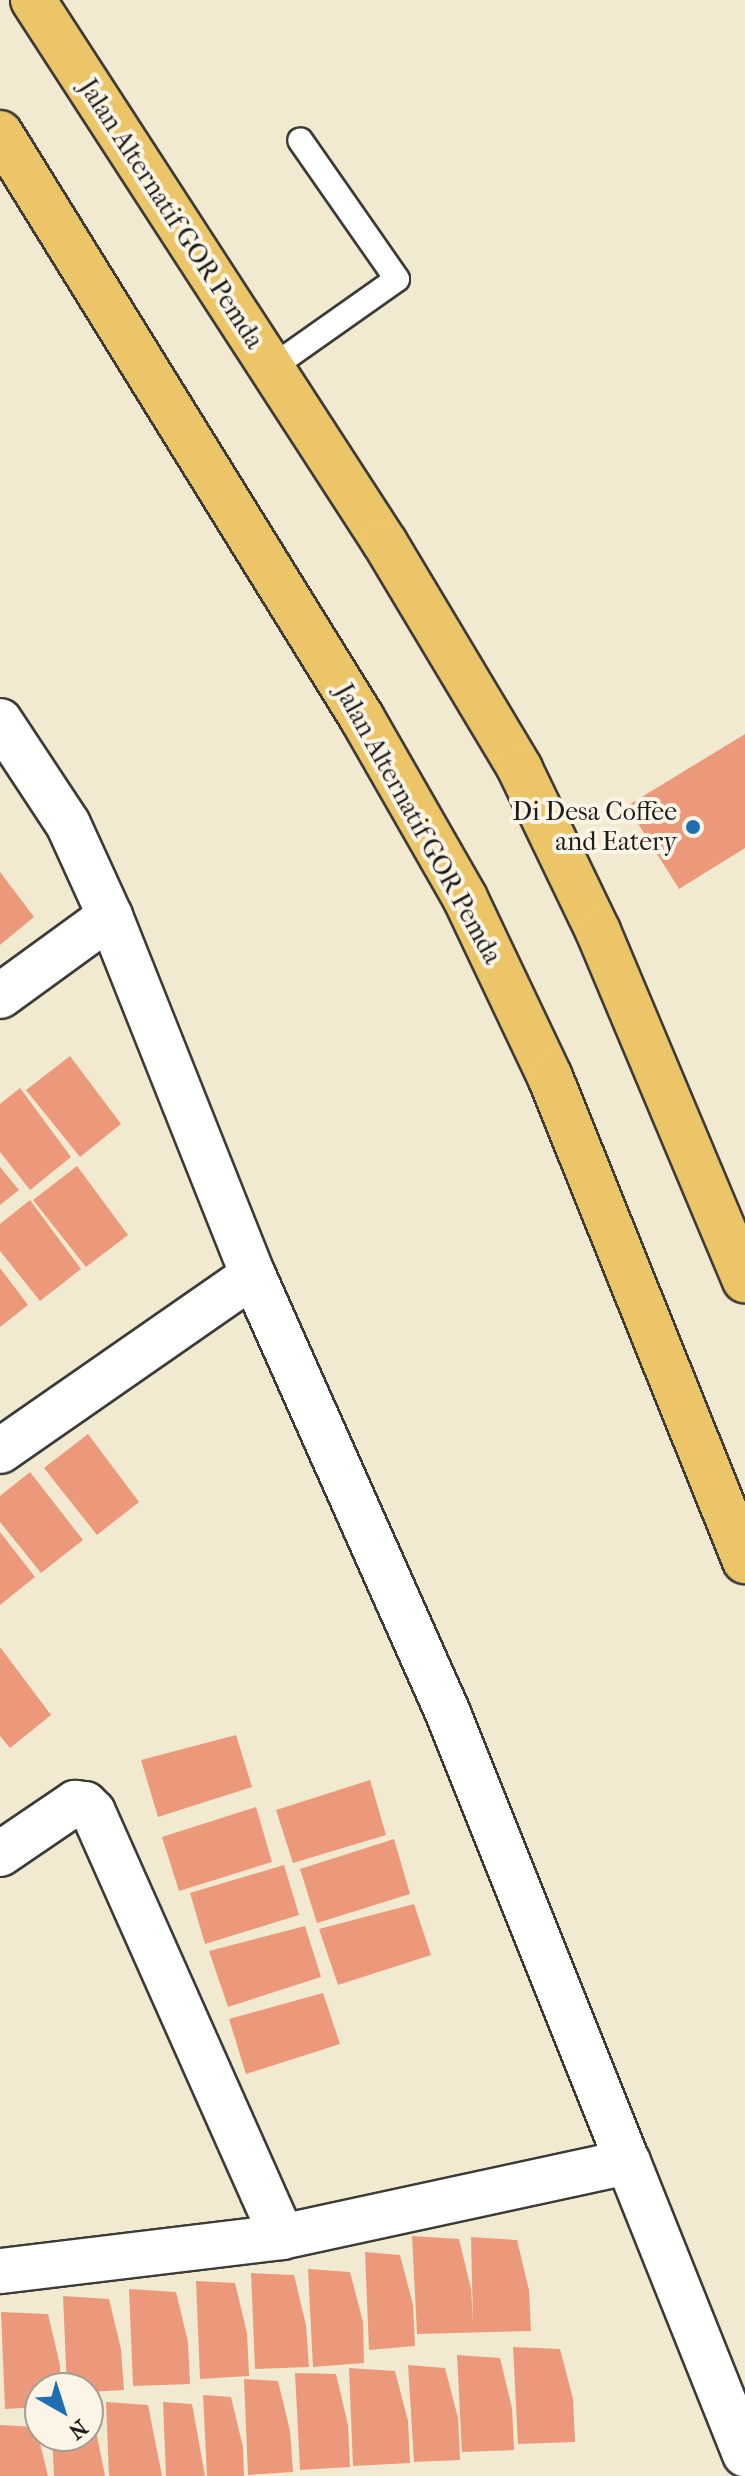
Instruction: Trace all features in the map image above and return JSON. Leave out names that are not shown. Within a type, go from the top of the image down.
[{"type":"main road","name":"Jalan Alternatif GOR Pemda","points":[[33,0],[385,543],[520,769],[598,931],[745,1280]]},
{"type":"main road","name":"Jalan Alternatif GOR Pemda","points":[[0,133],[362,718],[465,898],[550,1077],[745,1561]]},
{"type":"street","points":[[0,721],[68,824],[110,916],[253,1275],[448,1713],[745,2455]]},
{"type":"street","points":[[0,996],[110,916]]},
{"type":"street","points":[[0,1451],[253,1275]]},
{"type":"street","points":[[0,1854],[75,1803],[85,1804],[93,1812],[282,2237]]},
{"type":"street","points":[[0,2271],[282,2237],[628,2162]]},
{"type":"lane","points":[[271,368],[397,279],[300,140]]},
{"type":"building","name":"Di Desa Coffee and Eatery","points":[[745,734],[745,848],[679,889],[627,806]]},
{"type":"building","points":[[0,872],[34,917],[0,945]]},
{"type":"building","points":[[70,1056],[121,1124],[80,1157],[26,1090]]},
{"type":"building","points":[[20,1088],[71,1157],[30,1190],[0,1152],[0,1104]]},
{"type":"building","points":[[77,1166],[128,1235],[86,1267],[33,1200]]},
{"type":"building","points":[[0,1167],[19,1190],[0,1205]]},
{"type":"building","points":[[30,1200],[81,1269],[40,1301],[0,1251],[0,1224]]},
{"type":"building","points":[[0,1268],[28,1305],[0,1327]]},
{"type":"building","points":[[88,1434],[139,1502],[97,1535],[44,1468]]},
{"type":"building","points":[[30,1472],[83,1540],[41,1573],[0,1522],[0,1496]]},
{"type":"building","points":[[0,1532],[35,1577],[0,1605]]},
{"type":"building","points":[[0,1647],[51,1715],[10,1748],[0,1736]]},
{"type":"building","points":[[236,1735],[252,1787],[158,1817],[141,1760]]},
{"type":"building","points":[[370,1780],[386,1835],[293,1863],[276,1810]]},
{"type":"building","points":[[256,1807],[272,1862],[179,1891],[162,1837]]},
{"type":"building","points":[[394,1839],[410,1894],[317,1923],[300,1869]]},
{"type":"building","points":[[284,1865],[299,1915],[205,1944],[190,1893]]},
{"type":"building","points":[[414,1904],[431,1955],[338,1985],[319,1929]]},
{"type":"building","points":[[305,1926],[321,1977],[228,2007],[209,1951]]},
{"type":"building","points":[[323,1993],[340,2044],[246,2074],[229,2019]]},
{"type":"building","points":[[412,2236],[459,2239],[471,2289],[473,2322],[471,2237],[517,2240],[529,2290],[531,2331],[417,2334]]},
{"type":"building","points":[[365,2252],[400,2255],[413,2305],[415,2346],[369,2350]]},
{"type":"building","points":[[308,2269],[350,2272],[363,2322],[364,2363],[313,2367]]},
{"type":"building","points":[[251,2273],[294,2275],[306,2325],[309,2367],[255,2369]]},
{"type":"building","points":[[196,2281],[235,2283],[247,2333],[249,2376],[200,2379]]},
{"type":"building","points":[[129,2289],[176,2292],[188,2342],[190,2384],[133,2386]]},
{"type":"building","points":[[63,2296],[109,2299],[121,2349],[124,2390],[104,2391],[104,2372],[66,2372]]},
{"type":"building","points":[[1,2312],[48,2314],[60,2372],[24,2372],[24,2408],[5,2409]]},
{"type":"building","points":[[513,2347],[560,2349],[573,2399],[575,2442],[518,2444]]},
{"type":"building","points":[[457,2355],[500,2358],[512,2408],[514,2450],[462,2452]]},
{"type":"building","points":[[408,2365],[445,2368],[458,2418],[460,2460],[414,2462]]},
{"type":"building","points":[[349,2368],[395,2371],[408,2421],[410,2463],[353,2466]]},
{"type":"building","points":[[295,2373],[336,2374],[348,2425],[350,2467],[300,2470]]},
{"type":"building","points":[[244,2379],[278,2381],[290,2431],[293,2472],[248,2475]]},
{"type":"building","points":[[203,2395],[231,2397],[243,2447],[244,2476],[207,2476]]},
{"type":"building","points":[[106,2402],[148,2405],[162,2476],[109,2476]]},
{"type":"building","points":[[163,2402],[192,2404],[205,2476],[166,2476]]},
{"type":"building","points":[[0,2425],[24,2426],[24,2452],[42,2452],[48,2476],[0,2476]]},
{"type":"building","points":[[53,2452],[100,2452],[105,2476],[54,2476]]},
{"type":"place","name":"Di Desa Coffee and Eatery","points":[[693,827]]}]
